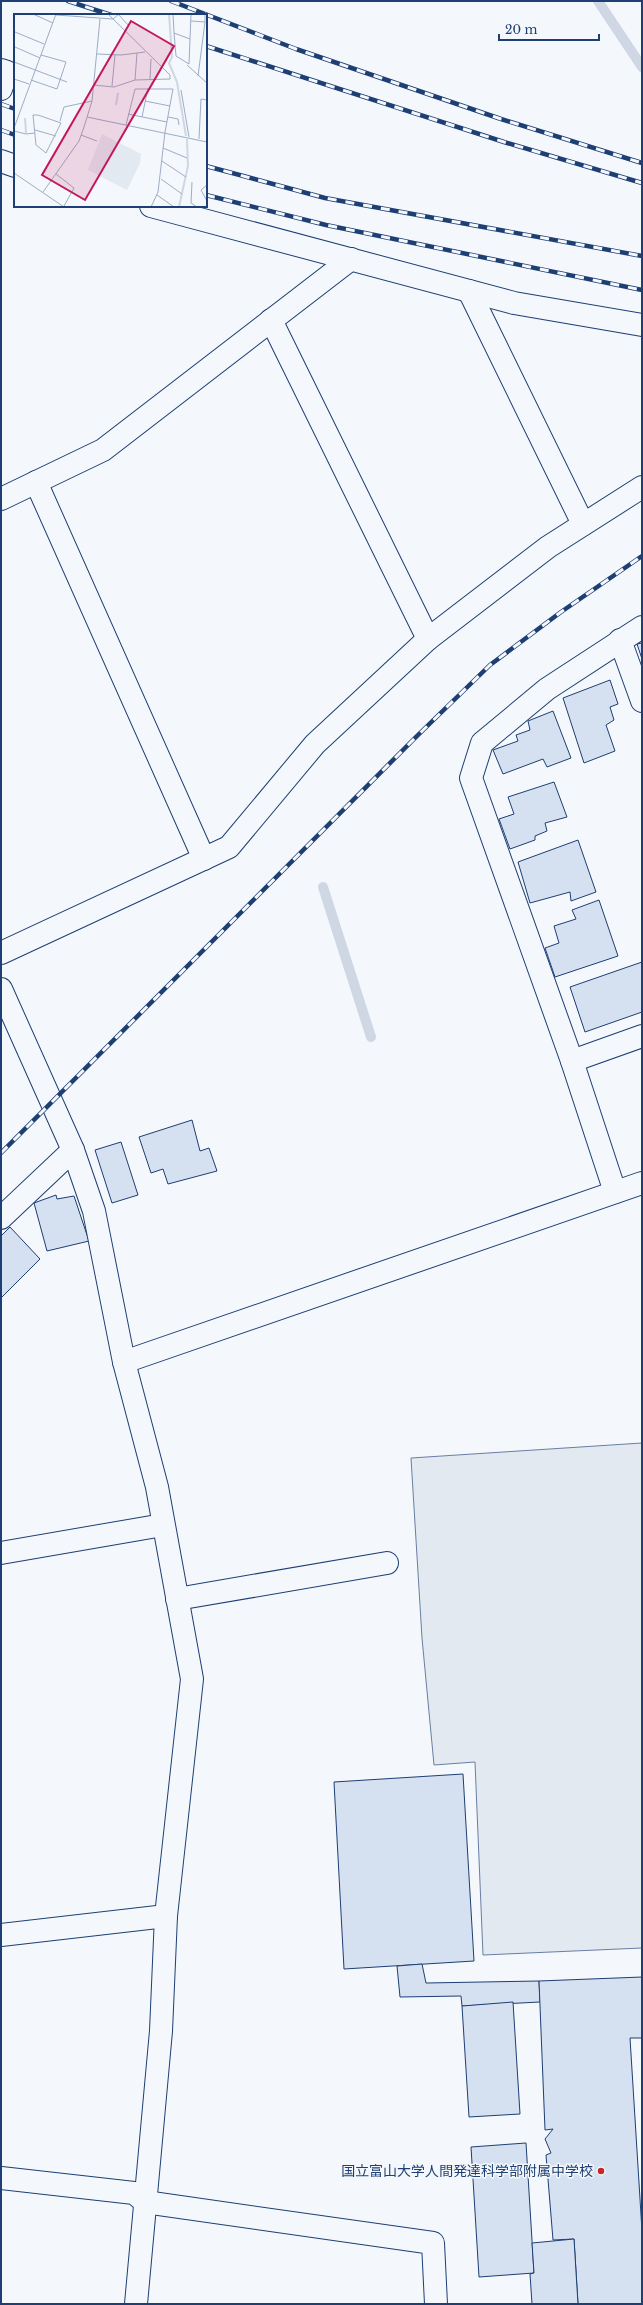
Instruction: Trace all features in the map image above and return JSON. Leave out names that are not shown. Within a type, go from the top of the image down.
[{"type":"street","points":[[1,70],[7,72],[1,89]]},
{"type":"street","points":[[1,162],[14,166]]},
{"type":"street","points":[[155,207],[514,303],[642,325]]},
{"type":"street","points":[[1,499],[103,450],[352,259]]},
{"type":"street","points":[[469,291],[583,524]]},
{"type":"street","points":[[271,320],[428,639]]},
{"type":"street","points":[[36,482],[204,859]]},
{"type":"street","points":[[1,953],[229,847],[315,744],[428,639],[548,547],[642,487]]},
{"type":"street","points":[[615,1192],[572,1061],[470,778],[482,743],[547,689],[642,626]]},
{"type":"street","points":[[620,640],[642,701]]},
{"type":"street","points":[[1,989],[73,1150],[94,1211],[124,1362],[157,1487],[192,1680],[166,1916],[161,2031],[136,2304]]},
{"type":"street","points":[[572,1061],[642,1036]]},
{"type":"street","points":[[1,1218],[73,1150]]},
{"type":"street","points":[[124,1362],[642,1183]]},
{"type":"street","points":[[1,1553],[163,1525]]},
{"type":"street","points":[[177,1599],[387,1563]]},
{"type":"street","points":[[1,1935],[166,1916]]},
{"type":"street","points":[[1,2178],[134,2193],[145,2202],[433,2243],[436,2304]]},
{"type":"shaded area","points":[[642,1443],[642,1948],[483,1955],[475,1762],[434,1765],[422,1638],[411,1458]]},
{"type":"building","points":[[642,643],[642,659],[637,644]]},
{"type":"building","points":[[610,680],[618,704],[610,707],[614,720],[606,725],[615,751],[584,763],[563,698]]},
{"type":"building","points":[[553,711],[571,758],[547,767],[543,759],[503,774],[493,750],[518,741],[516,735],[530,730],[528,721]]},
{"type":"building","points":[[554,782],[567,817],[545,823],[547,831],[535,836],[535,840],[510,849],[499,819],[514,814],[508,797]]},
{"type":"building","points":[[578,840],[596,892],[571,901],[570,892],[530,903],[518,862]]},
{"type":"building","points":[[599,900],[618,956],[555,977],[545,948],[559,943],[554,926],[576,919],[572,910]]},
{"type":"building","points":[[642,962],[642,1012],[585,1032],[570,987]]},
{"type":"building","points":[[192,1120],[200,1151],[209,1148],[217,1171],[168,1184],[163,1169],[151,1173],[139,1137]]},
{"type":"building","points":[[121,1142],[138,1195],[112,1203],[95,1150]]},
{"type":"building","points":[[56,1195],[57,1199],[74,1196],[89,1241],[47,1251],[34,1203]]},
{"type":"building","points":[[10,1227],[40,1259],[1,1298],[1,1236]]},
{"type":"building","points":[[463,1774],[474,1961],[344,1969],[334,1782]]},
{"type":"building","points":[[422,1964],[426,1983],[539,1981],[540,2002],[462,2006],[461,1996],[400,1997],[397,1966]]},
{"type":"building","points":[[642,1977],[642,2038],[630,2038],[642,2231],[642,2304],[578,2304],[574,2239],[553,2240],[546,2155],[551,2153],[545,2139],[553,2129],[545,2130],[539,1981]]},
{"type":"building","points":[[513,2002],[520,2114],[469,2117],[462,2006]]},
{"type":"building","points":[[526,2143],[534,2273],[479,2277],[471,2147]]},
{"type":"building","points":[[574,2239],[578,2304],[532,2304],[530,2274],[534,2273],[532,2243]]},
{"type":"waterway","points":[[598,1],[642,67]]},
{"type":"waterway","points":[[323,887],[371,1037]]},
{"type":"railway","points":[[68,1],[108,14]]},
{"type":"railway","points":[[171,1],[205,14]]},
{"type":"railway","points":[[207,15],[296,49],[501,119],[642,163]]},
{"type":"railway","points":[[207,46],[504,142],[642,183]]},
{"type":"railway","points":[[1,104],[14,109]]},
{"type":"railway","points":[[1,130],[14,135]]},
{"type":"railway","points":[[207,166],[325,198],[642,256]]},
{"type":"railway","points":[[207,195],[326,225],[642,290]]},
{"type":"railway","points":[[1,1153],[417,736],[490,665],[561,612],[642,556]]},
{"type":"place","name":"国立富山大学人間発達科学部附属中学校","points":[[601,2171]]}]
